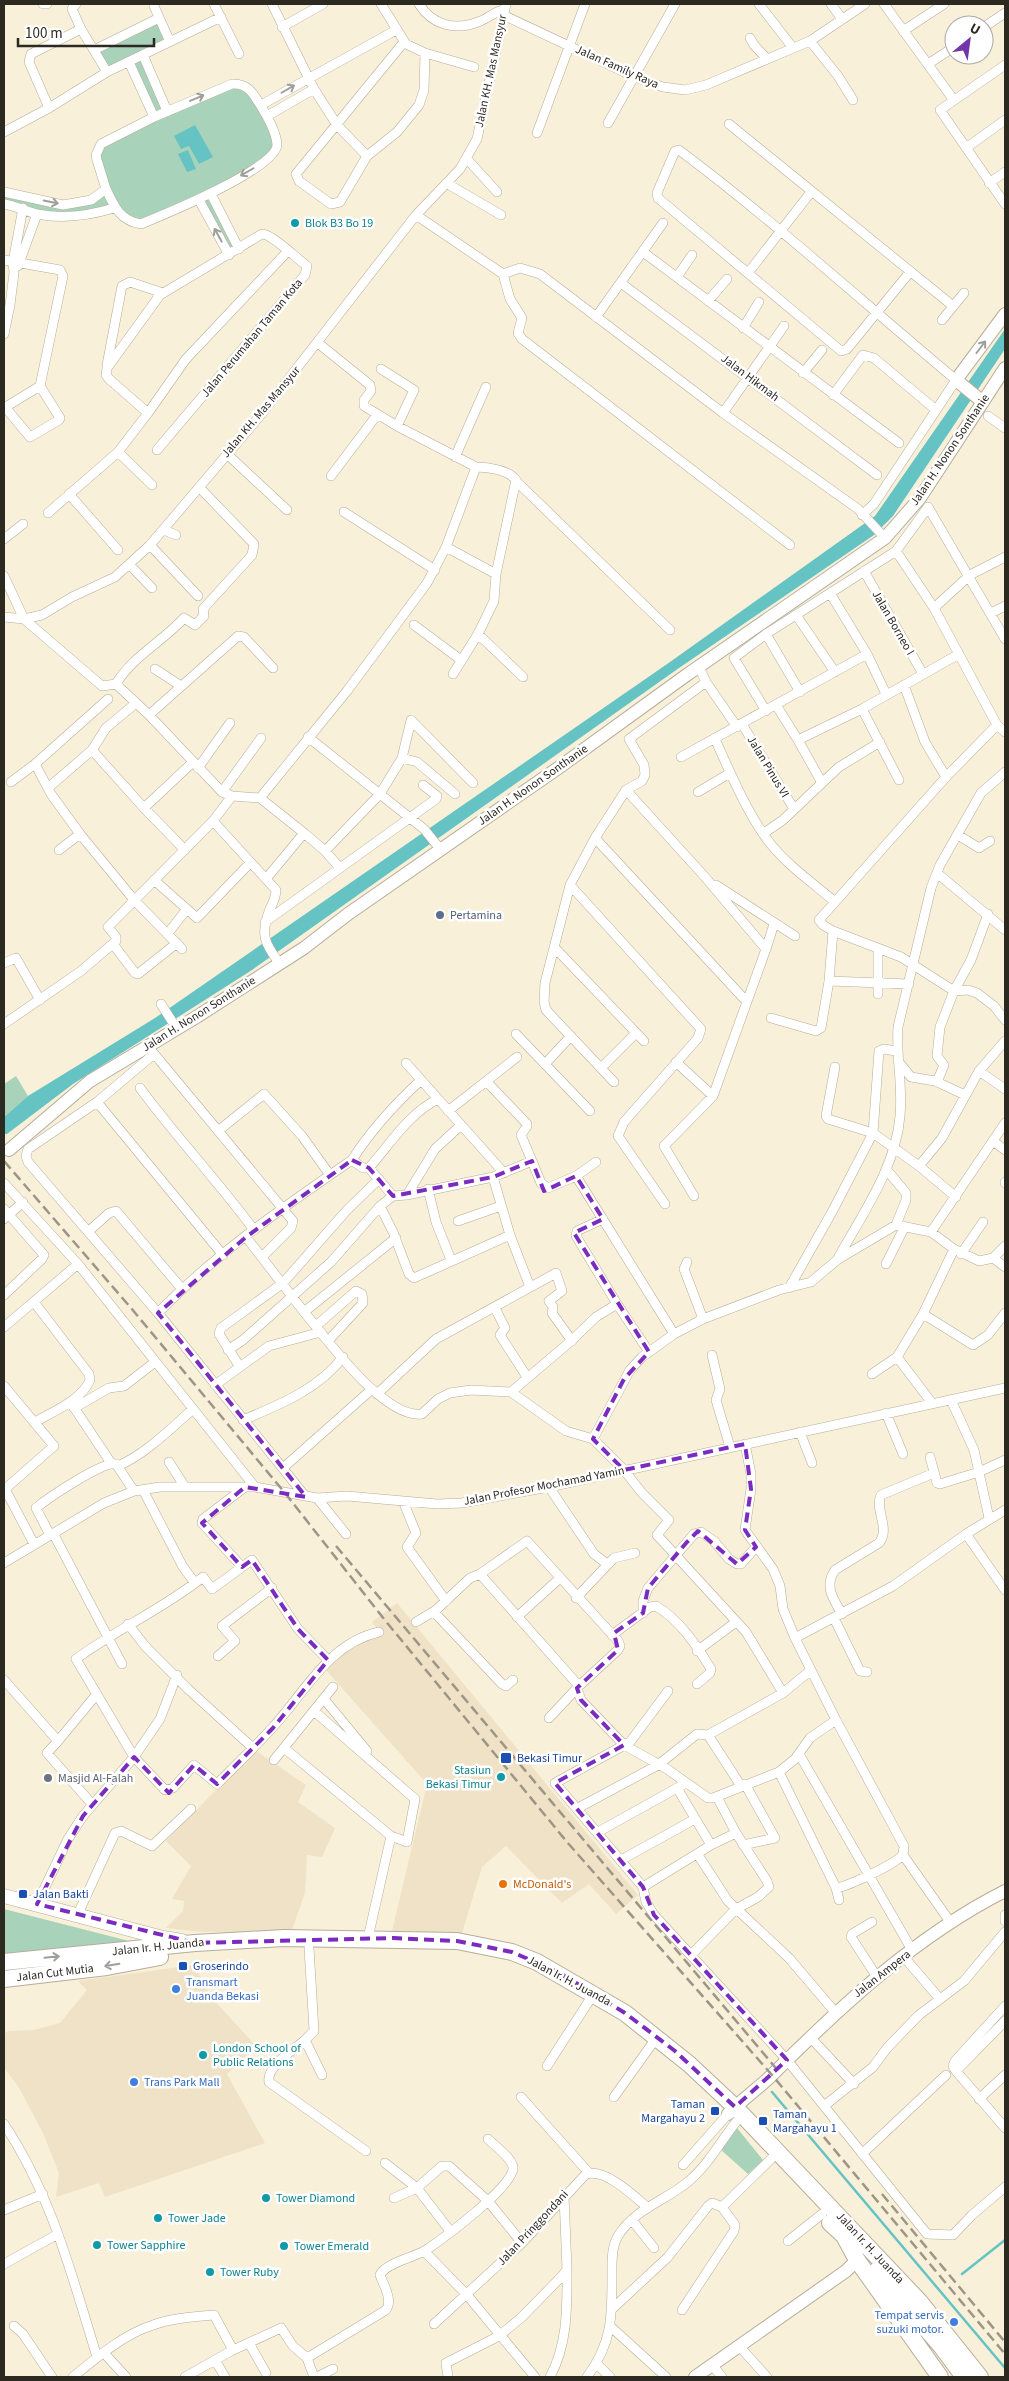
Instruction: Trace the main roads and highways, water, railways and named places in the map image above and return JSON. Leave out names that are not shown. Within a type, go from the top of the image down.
[{"type":"highway","name":"Jalan Ir. H. Juanda","points":[[4,1962],[284,1938],[368,1938],[456,1945],[512,1952],[558,1972],[594,1993],[626,2013],[663,2041],[824,2208],[920,2302],[980,2377]]},
{"type":"highway","name":"Jalan Ir. H. Juanda","points":[[195,1947],[309,1948],[456,1945],[530,1969],[589,2001],[652,2044],[733,2114],[771,2159],[824,2208],[844,2236],[851,2266],[940,2377]]},
{"type":"highway","name":"Jalan Cut Mutia","points":[[4,1978],[108,1967],[195,1947]]},
{"type":"highway","points":[[824,2208],[965,2377]]},
{"type":"highway","points":[[844,2236],[908,2307],[965,2377]]},
{"type":"main road","points":[[4,1896],[195,1947]]},
{"type":"water","points":[[195,125],[213,157],[199,164],[189,146],[181,149],[174,136]]},
{"type":"water","points":[[188,150],[196,169],[187,172],[178,154]]},
{"type":"water","points":[[1005,329],[1005,349],[893,516],[874,535],[679,668],[252,970],[73,1084],[7,1134],[4,1134],[4,1117],[28,1096],[155,1018],[670,662],[875,516]]},
{"type":"waterway","points":[[772,2092],[1005,2368]]},
{"type":"waterway","points":[[962,2274],[1005,2240]]},
{"type":"railway","points":[[4,1161],[131,1308],[285,1493],[384,1619],[567,1842],[772,2075],[1005,2354]]},
{"type":"railway","points":[[336,1546],[780,2073]]},
{"type":"railway","points":[[882,2194],[1005,2342]]},
{"type":"place","name":"Blok B3 Bo 19","points":[[295,223]]},
{"type":"place","name":"Pertamina","points":[[440,915]]},
{"type":"place","name":"Bekasi Timur","points":[[506,1758]]},
{"type":"place","name":"Stasiun Bekasi Timur","points":[[501,1777]]},
{"type":"place","name":"Masjid Al-Falah","points":[[48,1778]]},
{"type":"place","name":"McDonald's","points":[[503,1884]]},
{"type":"place","name":"Jalan Bakti","points":[[23,1894]]},
{"type":"place","name":"Groserindo","points":[[183,1966]]},
{"type":"place","name":"Transmart Juanda Bekasi","points":[[176,1989]]},
{"type":"place","name":"London School of Public Relations","points":[[203,2055]]},
{"type":"place","name":"Trans Park Mall","points":[[134,2082]]},
{"type":"place","name":"Taman Margahayu 2","points":[[715,2111]]},
{"type":"place","name":"Taman Margahayu 1","points":[[763,2121]]},
{"type":"place","name":"Tower Diamond","points":[[266,2198]]},
{"type":"place","name":"Tower Jade","points":[[158,2218]]},
{"type":"place","name":"Tower Sapphire","points":[[97,2245]]},
{"type":"place","name":"Tower Emerald","points":[[284,2246]]},
{"type":"place","name":"Tower Ruby","points":[[210,2272]]},
{"type":"place","name":"Tempat servis suzuki motor.","points":[[954,2322]]}]
